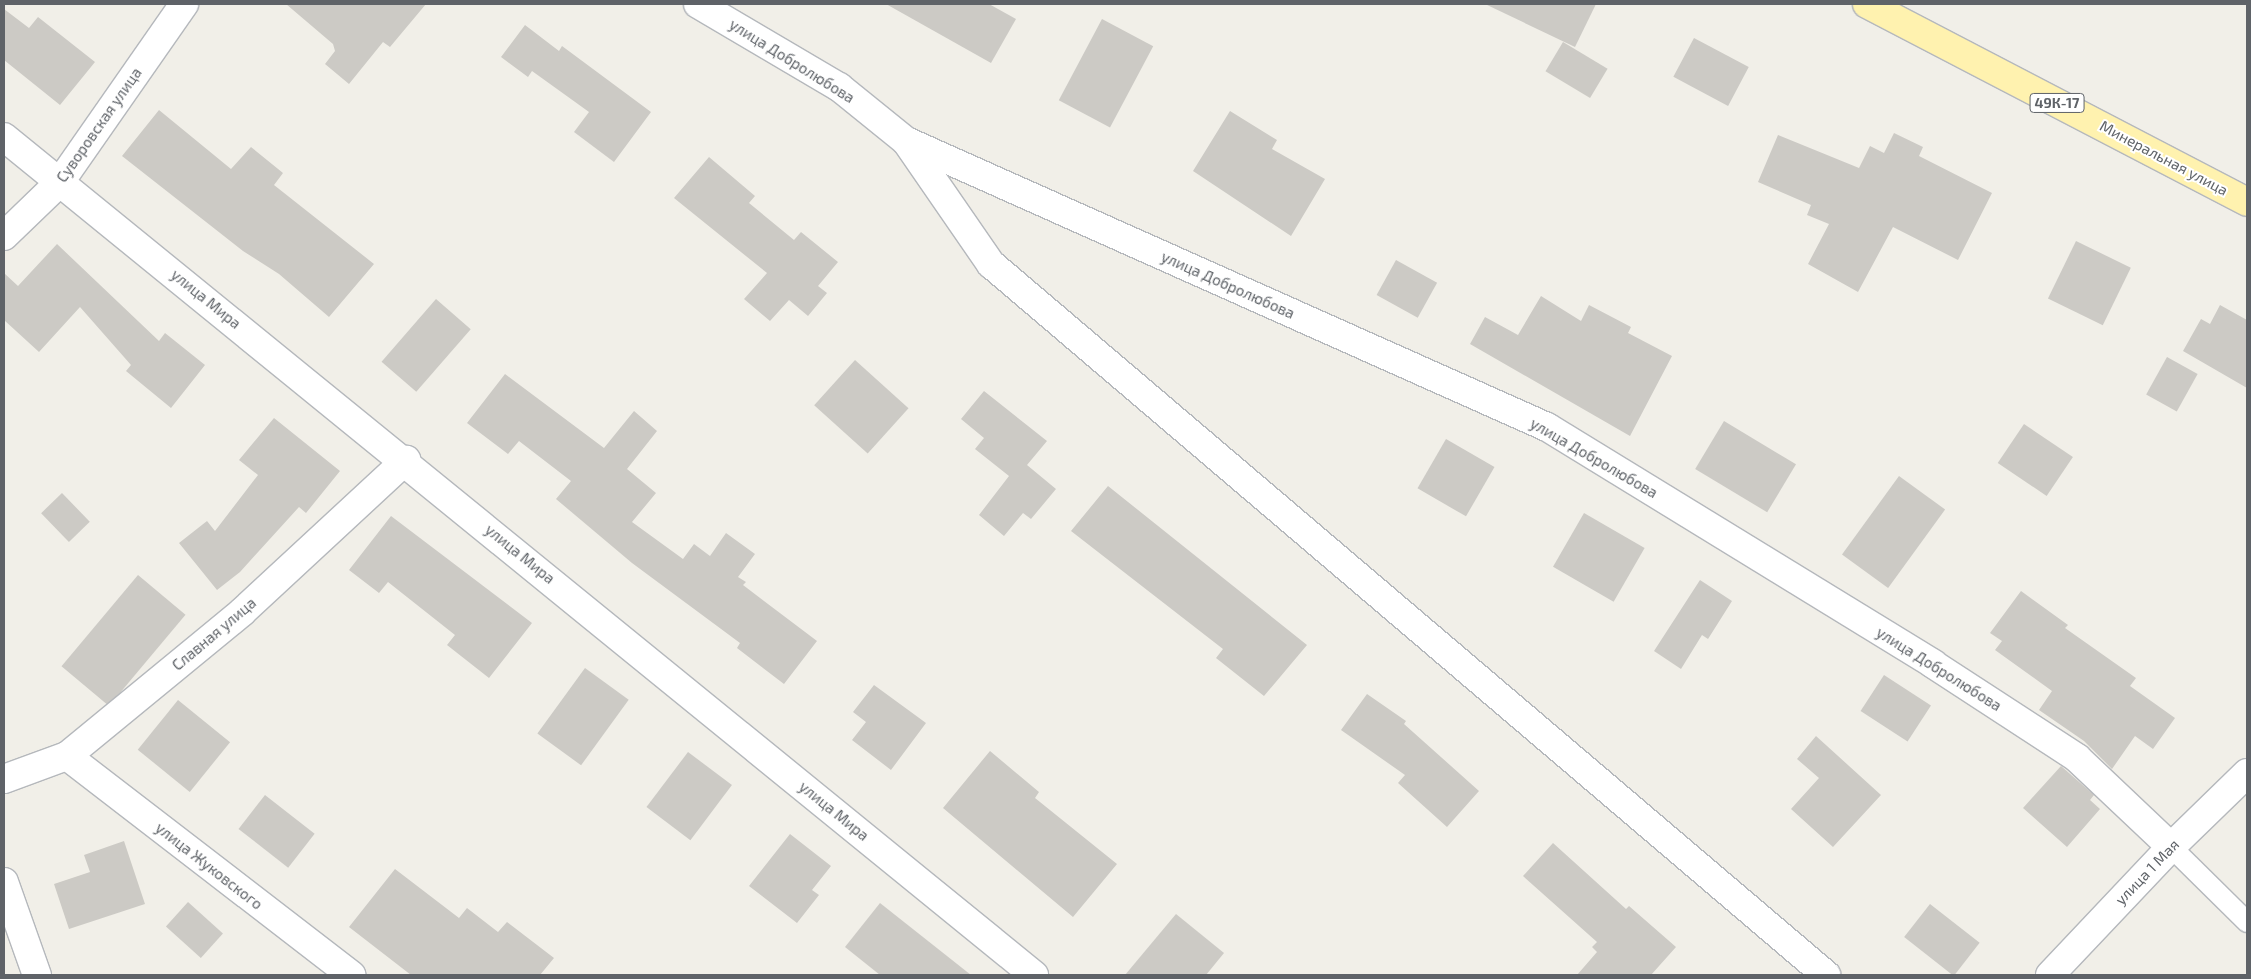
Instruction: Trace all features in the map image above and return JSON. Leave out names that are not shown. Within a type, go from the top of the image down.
[{"type":"main road","name":"Минеральная улица","points":[[1867,4],[2247,202]]},
{"type":"street","name":"Суворовская улица","points":[[4,236],[60,182],[184,4]]},
{"type":"street","name":"улица Добролюбова","points":[[698,4],[839,87],[906,140],[1547,427],[1933,664],[2077,758],[2171,846]]},
{"type":"street","name":"улица Мира","points":[[4,137],[406,460],[1034,975]]},
{"type":"street","name":"улица Добролюбова","points":[[906,140],[991,264],[1826,975]]},
{"type":"street","name":"Славная улица","points":[[4,779],[67,756],[242,612],[406,460]]},
{"type":"street","name":"улица Жуковского","points":[[67,756],[351,975]]},
{"type":"street","name":"улица 1 Мая","points":[[2050,975],[2171,846],[2247,773]]},
{"type":"street","points":[[4,882],[37,975]]},
{"type":"lane","points":[[2171,846],[2247,922]]},
{"type":"building","points":[[286,4],[426,4],[390,47],[383,42],[349,84],[325,64],[335,51],[333,44]]},
{"type":"building","points":[[886,4],[989,4],[1016,19],[991,63]]},
{"type":"building","points":[[1485,4],[1596,4],[1575,47]]},
{"type":"building","points":[[4,9],[29,28],[38,17],[95,62],[60,105],[4,60]]},
{"type":"building","points":[[1102,19],[1153,46],[1110,127],[1059,100]]},
{"type":"building","points":[[525,25],[559,51],[562,46],[651,112],[614,162],[574,132],[589,112],[532,71],[528,77],[501,57]]},
{"type":"building","points":[[1694,38],[1749,67],[1728,106],[1673,77]]},
{"type":"building","points":[[1563,42],[1608,69],[1590,98],[1545,71]]},
{"type":"building","points":[[159,110],[231,169],[251,147],[283,173],[274,185],[374,264],[329,317],[279,274],[243,251],[122,156]]},
{"type":"building","points":[[1230,111],[1277,140],[1272,149],[1325,179],[1291,236],[1193,171]]},
{"type":"building","points":[[1894,133],[1923,147],[1919,156],[1992,193],[1958,260],[1893,227],[1858,292],[1808,264],[1829,224],[1807,215],[1811,205],[1758,182],[1778,135],[1859,168],[1870,146],[1884,153]]},
{"type":"building","points":[[709,157],[755,196],[749,203],[794,240],[801,232],[838,262],[818,286],[827,293],[808,316],[789,300],[770,321],[744,299],[767,273],[674,198]]},
{"type":"building","points":[[2076,241],[2131,268],[2103,325],[2048,299]]},
{"type":"building","points":[[57,244],[159,341],[165,333],[205,365],[171,408],[126,371],[131,365],[80,307],[39,352],[4,320],[4,273],[18,286]]},
{"type":"building","points":[[1396,260],[1437,283],[1418,318],[1377,295]]},
{"type":"building","points":[[1541,296],[1581,321],[1589,305],[1631,327],[1628,333],[1672,356],[1630,436],[1470,344],[1485,317],[1518,335]]},
{"type":"building","points":[[436,299],[471,329],[416,392],[382,362]]},
{"type":"building","points":[[2220,305],[2247,320],[2247,388],[2183,351],[2201,319],[2210,324]]},
{"type":"building","points":[[2167,357],[2198,374],[2177,412],[2146,395]]},
{"type":"building","points":[[855,360],[909,408],[868,454],[814,405]]},
{"type":"building","points":[[505,374],[604,448],[634,411],[657,431],[627,469],[656,493],[632,522],[683,559],[694,544],[710,556],[726,533],[755,554],[738,577],[746,582],[743,585],[817,641],[784,684],[737,648],[740,643],[632,563],[556,499],[571,481],[519,441],[508,454],[467,423]]},
{"type":"building","points":[[984,391],[1047,441],[1027,465],[1056,489],[1031,519],[1023,513],[1004,536],[979,515],[1009,476],[975,449],[984,438],[961,419]]},
{"type":"building","points":[[274,418],[340,471],[306,513],[299,507],[240,572],[217,590],[179,543],[207,521],[215,531],[258,475],[239,460]]},
{"type":"building","points":[[1724,421],[1796,464],[1767,512],[1695,469]]},
{"type":"building","points":[[2024,424],[2073,457],[2047,496],[1998,463]]},
{"type":"building","points":[[1446,439],[1494,467],[1466,516],[1418,488]]},
{"type":"building","points":[[1899,476],[1945,510],[1888,588],[1842,554]]},
{"type":"building","points":[[1108,486],[1307,645],[1264,696],[1216,658],[1223,649],[1071,531]]},
{"type":"building","points":[[62,493],[90,522],[69,542],[41,513]]},
{"type":"building","points":[[1584,513],[1645,548],[1614,602],[1553,567]]},
{"type":"building","points":[[391,516],[532,623],[489,678],[447,645],[455,635],[388,582],[379,593],[349,570]]},
{"type":"building","points":[[138,575],[185,615],[109,706],[62,666]]},
{"type":"building","points":[[1700,580],[1732,601],[1708,639],[1702,635],[1681,669],[1654,651]]},
{"type":"building","points":[[2021,591],[2068,625],[2065,628],[2136,678],[2130,686],[2175,718],[2153,749],[2135,736],[2112,769],[2084,741],[2039,710],[2052,691],[1995,650],[2002,641],[1990,633]]},
{"type":"building","points":[[585,668],[629,700],[581,765],[537,734]]},
{"type":"building","points":[[1884,675],[1931,705],[1908,742],[1861,711]]},
{"type":"building","points":[[874,685],[926,723],[891,770],[852,740],[866,722],[853,712]]},
{"type":"building","points":[[1367,694],[1406,721],[1404,724],[1479,791],[1447,827],[1398,783],[1405,775],[1341,730]]},
{"type":"building","points":[[178,700],[230,742],[190,792],[138,750]]},
{"type":"building","points":[[1816,736],[1881,795],[1833,847],[1791,809],[1819,778],[1797,759]]},
{"type":"building","points":[[990,751],[1039,792],[1035,798],[1117,864],[1073,917],[943,808]]},
{"type":"building","points":[[688,752],[732,785],[690,840],[646,807]]},
{"type":"building","points":[[2061,766],[2094,795],[2090,800],[2100,809],[2067,847],[2023,808]]},
{"type":"building","points":[[265,795],[315,834],[288,868],[239,829]]},
{"type":"building","points":[[790,834],[831,866],[812,890],[819,895],[797,923],[749,886]]},
{"type":"building","points":[[124,841],[145,904],[69,929],[54,884],[90,872],[84,855]]},
{"type":"building","points":[[1553,843],[1626,909],[1629,906],[1676,947],[1651,975],[1577,975],[1597,952],[1592,947],[1597,942],[1523,876]]},
{"type":"building","points":[[395,869],[459,918],[467,908],[498,932],[507,922],[554,958],[540,975],[411,975],[349,927]]},
{"type":"building","points":[[188,902],[223,933],[201,958],[166,927]]},
{"type":"building","points":[[880,903],[971,975],[880,975],[845,947]]},
{"type":"building","points":[[1930,904],[1980,943],[1953,975],[1904,937]]},
{"type":"building","points":[[1176,914],[1224,953],[1206,975],[1125,975]]}]
